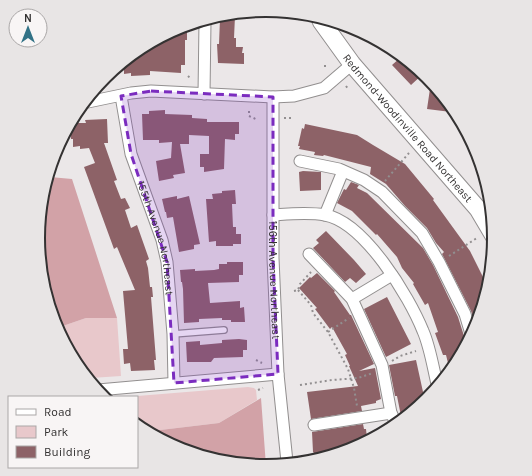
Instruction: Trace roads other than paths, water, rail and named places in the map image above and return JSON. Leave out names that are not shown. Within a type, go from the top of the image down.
[{"type":"main road","name":"Redmond-Woodinville Road Northeast","points":[[324,25],[352,64],[482,206],[486,216]]},
{"type":"street","points":[[204,94],[205,26]]},
{"type":"street","points":[[92,101],[150,91],[272,97],[294,96],[324,88],[352,64]]},
{"type":"street","name":"155th Avenue Northeast","points":[[121,96],[131,154],[160,235],[167,262],[173,334],[174,383]]},
{"type":"street","name":"156th Avenue Northeast","points":[[272,97],[273,258],[278,374],[287,458]]},
{"type":"street","points":[[300,161],[343,171],[364,180],[382,192],[422,233],[451,284],[465,314],[469,326]]},
{"type":"street","points":[[325,215],[343,171]]},
{"type":"street","points":[[273,215],[325,215],[339,220],[357,233],[381,259],[405,294],[424,332],[436,379]]},
{"type":"street","points":[[309,254],[352,299],[382,365],[393,417],[314,425]]},
{"type":"street","points":[[352,299],[392,275]]},
{"type":"street","points":[[105,389],[278,374]]},
{"type":"lane","points":[[173,334],[224,330]]}]
